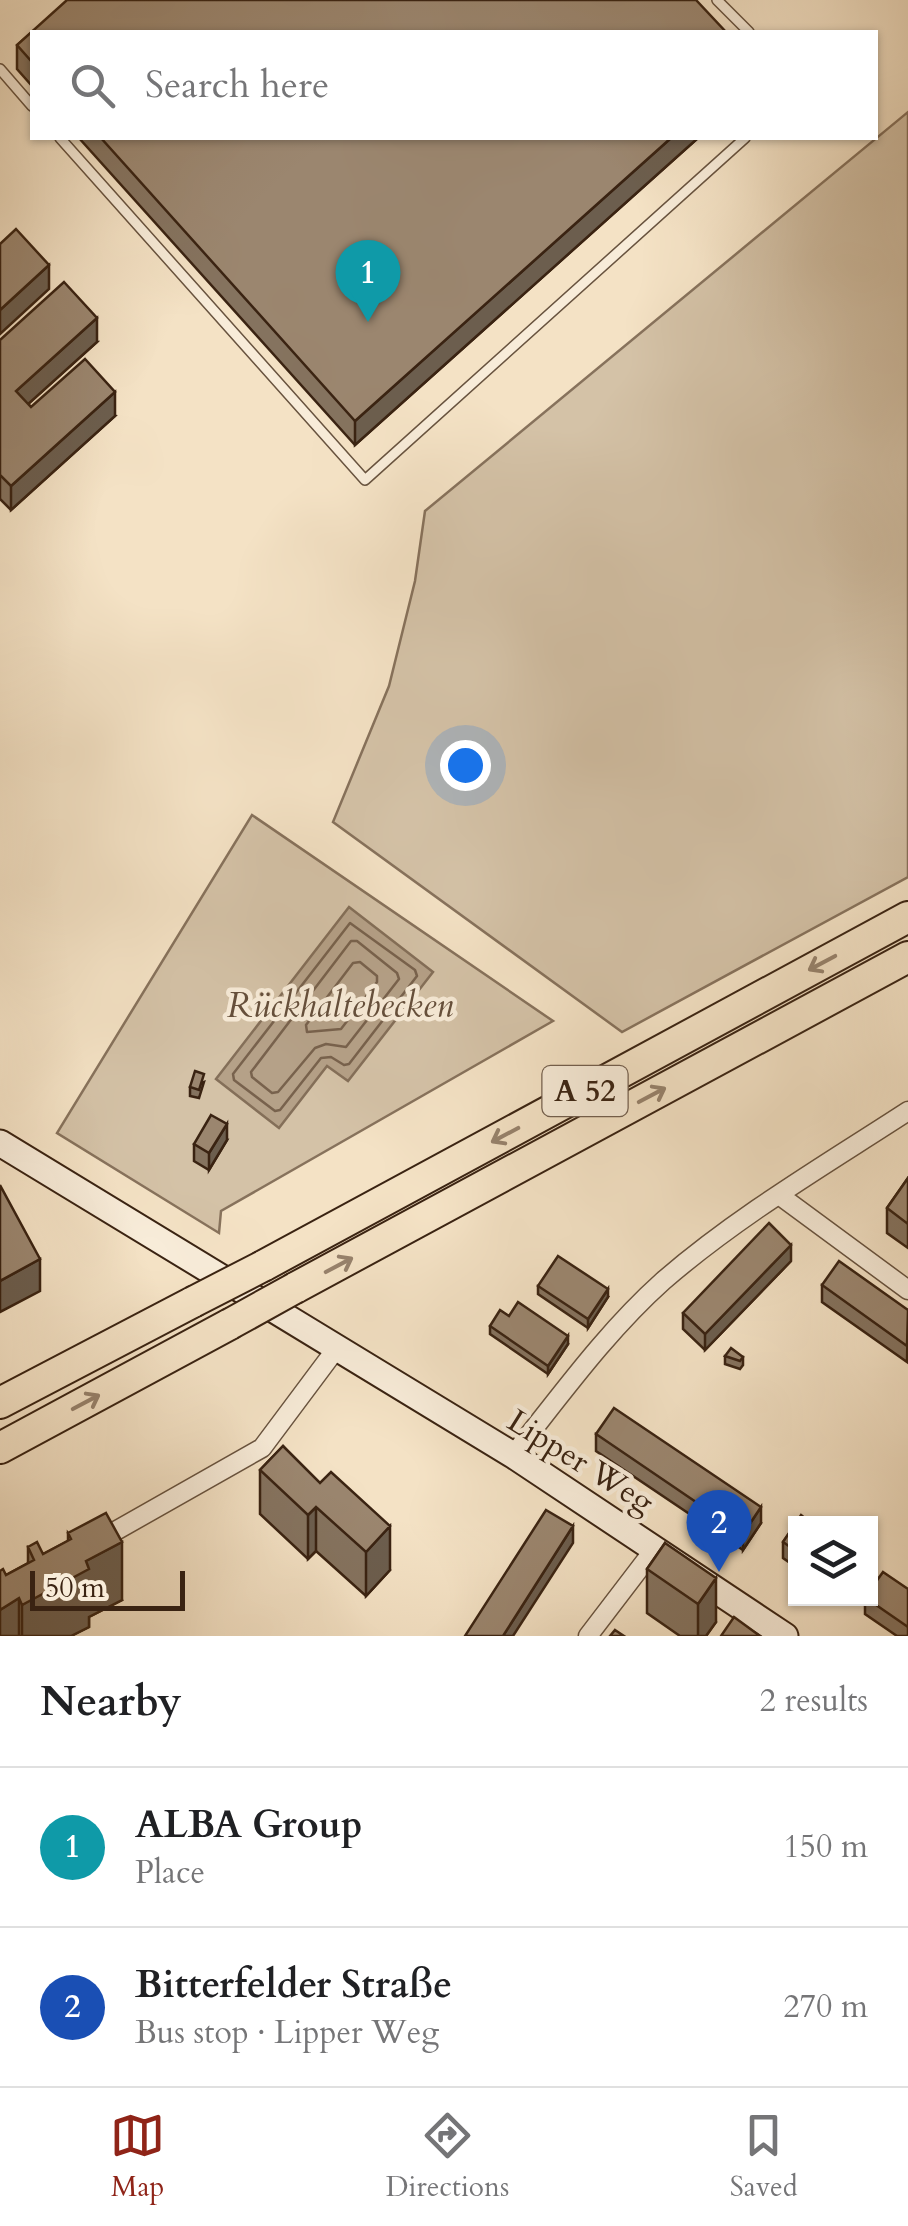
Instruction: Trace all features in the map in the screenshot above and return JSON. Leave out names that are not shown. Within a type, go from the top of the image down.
[{"type":"highway","name":"A 52","points":[[0,1403],[263,1266],[908,917]]},
{"type":"highway","name":"A 52","points":[[0,1448],[908,957]]},
{"type":"street","points":[[513,1455],[602,1344],[661,1283],[732,1225],[908,1112]]},
{"type":"street","name":"Lipper Weg","points":[[0,1143],[513,1455],[786,1636]]},
{"type":"street","points":[[778,1196],[908,1290]]},
{"type":"street","points":[[82,1550],[262,1448],[336,1349]]},
{"type":"street","points":[[588,1636],[656,1547]]},
{"type":"lane","points":[[717,0],[747,30]]},
{"type":"lane","points":[[0,70],[30,104]]},
{"type":"lane","points":[[62,140],[364,480],[743,140]]},
{"type":"shaded area","points":[[908,112],[908,877],[622,1032],[333,822],[389,686],[415,581],[425,511]]},
{"type":"shaded area","points":[[252,815],[553,1021],[221,1211],[219,1233],[57,1133]]},
{"type":"water","name":"Rückhaltebecken","points":[[349,907],[433,972],[348,1081],[327,1066],[279,1128],[216,1079]]},
{"type":"building","points":[[67,0],[696,0],[724,30],[34,30]]},
{"type":"building","points":[[30,33],[30,60],[17,45]]},
{"type":"building","points":[[103,140],[669,140],[355,421]]},
{"type":"building","points":[[16,229],[49,265],[0,310],[0,244]]},
{"type":"building","points":[[64,282],[97,318],[16,391],[31,407],[85,359],[115,392],[11,486],[0,475],[0,340]]},
{"type":"building","points":[[195,1071],[204,1074],[199,1090],[190,1087]]},
{"type":"building","points":[[211,1115],[227,1124],[209,1153],[194,1144]]},
{"type":"building","points":[[908,1178],[908,1224],[887,1208]]},
{"type":"building","points":[[0,1185],[40,1259],[0,1281]]},
{"type":"building","points":[[769,1223],[791,1245],[705,1334],[683,1313]]},
{"type":"building","points":[[558,1256],[608,1289],[588,1319],[538,1286]]},
{"type":"building","points":[[839,1261],[908,1310],[907,1346],[822,1285]]},
{"type":"building","points":[[518,1302],[568,1336],[548,1366],[490,1326],[500,1310],[509,1316]]},
{"type":"building","points":[[731,1348],[743,1357],[740,1361],[725,1356]]},
{"type":"building","points":[[614,1408],[761,1507],[743,1534],[596,1434]]},
{"type":"building","points":[[283,1446],[320,1483],[331,1472],[390,1526],[366,1552],[316,1507],[308,1515],[260,1470]]},
{"type":"building","points":[[546,1510],[573,1526],[503,1636],[465,1636]]},
{"type":"building","points":[[106,1513],[122,1542],[86,1561],[89,1569],[22,1605],[19,1598],[0,1610],[0,1571],[3,1569],[6,1575],[34,1560],[28,1547],[37,1542],[43,1554],[71,1539],[68,1533]]},
{"type":"building","points":[[665,1543],[716,1578],[698,1604],[647,1569]]},
{"type":"building","points":[[883,1572],[908,1589],[908,1627],[878,1606],[878,1579]]},
{"type":"building","points":[[734,1617],[760,1636],[721,1636]]},
{"type":"place","name":"ALBA Group","points":[[368,322]]},
{"type":"place","name":"Bitterfelder Straße","points":[[719,1572]]}]
